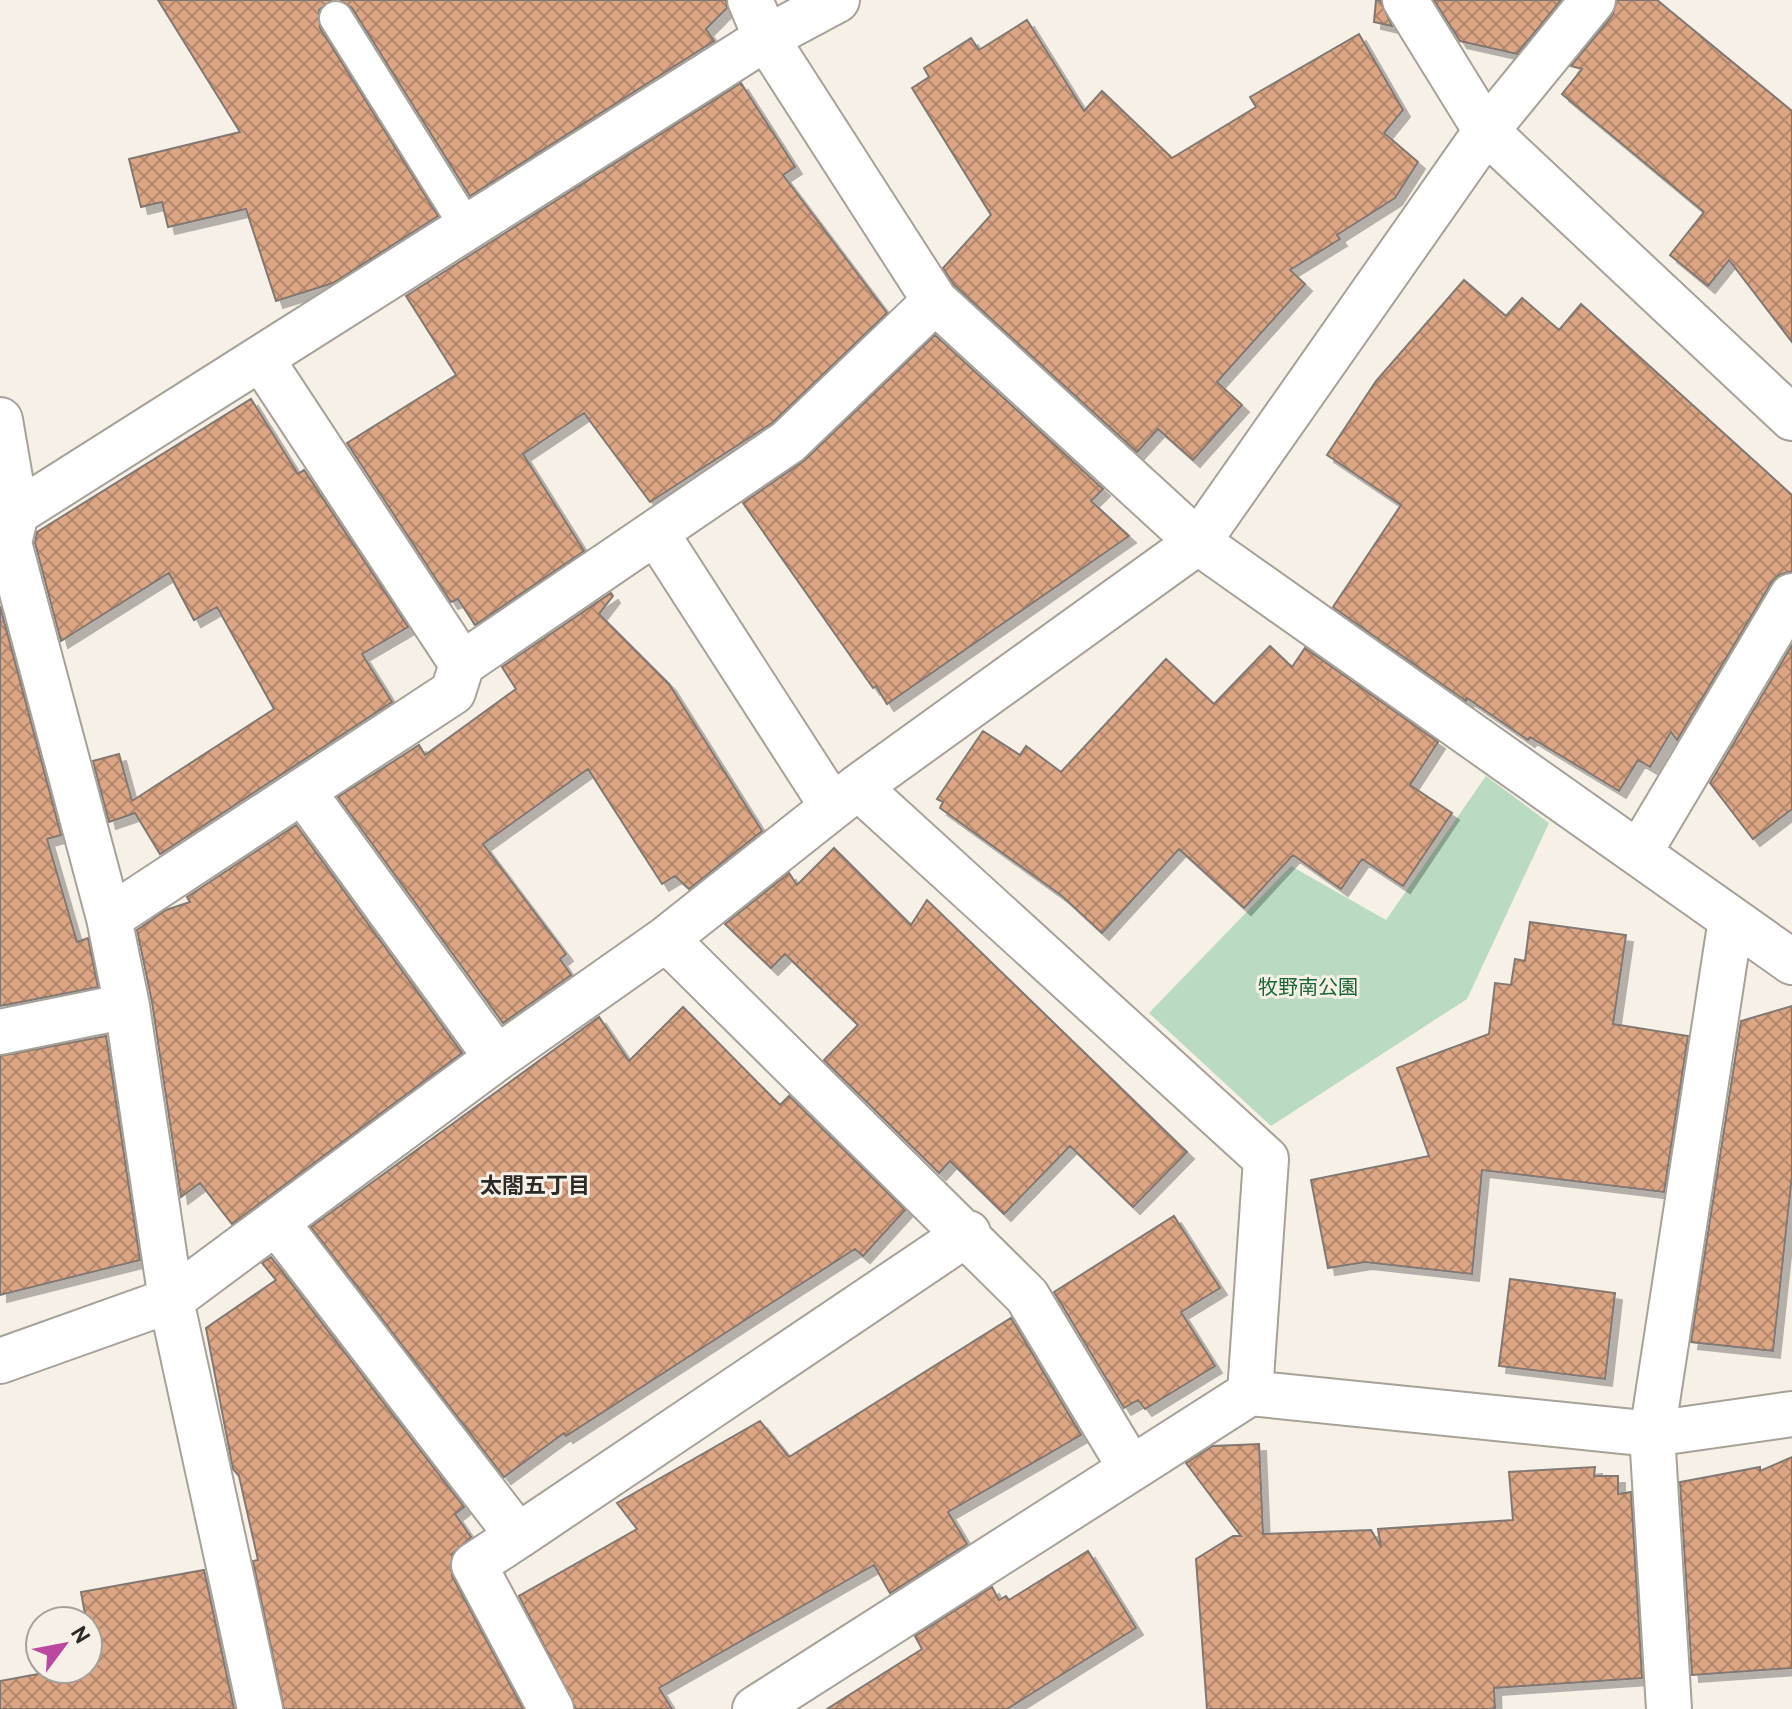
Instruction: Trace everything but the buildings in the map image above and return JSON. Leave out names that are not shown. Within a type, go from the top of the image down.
[{"type":"street","points":[[8,534],[262,360],[468,229],[758,19],[837,0]]},
{"type":"street","points":[[1405,0],[1486,131],[1791,414]]},
{"type":"street","points":[[0,1361],[171,1300],[497,1058],[666,939],[845,796],[1198,542],[1486,131],[1593,0]]},
{"type":"street","points":[[758,19],[935,301],[1198,542],[1792,962]]},
{"type":"street","points":[[109,918],[304,793],[453,692],[462,664],[788,442],[935,301]]},
{"type":"street","points":[[262,360],[462,664]]},
{"type":"street","points":[[0,420],[8,534],[109,918],[127,1006],[171,1300],[260,1709]]},
{"type":"street","points":[[656,533],[845,796],[1266,1159],[1250,1393]]},
{"type":"street","points":[[1639,853],[1792,596]]},
{"type":"street","points":[[304,793],[497,1058]]},
{"type":"street","points":[[1669,1709],[1652,1434],[1731,919]]},
{"type":"street","points":[[666,939],[968,1233],[1027,1296],[1130,1467]]},
{"type":"street","points":[[0,1032],[127,1006]]},
{"type":"street","points":[[276,1222],[518,1536]]},
{"type":"street","points":[[551,1709],[474,1565],[968,1233]]},
{"type":"street","points":[[755,1709],[1250,1393],[1652,1434],[1792,1414]]},
{"type":"lane","points":[[336,18],[468,229]]},
{"type":"green space","name":"牧野南公園","points":[[1486,776],[1549,823],[1467,999],[1271,1126],[1149,1013],[1291,866],[1386,920]]},
{"type":"district","name":"太閤五丁目","points":[[535,1185]]}]
